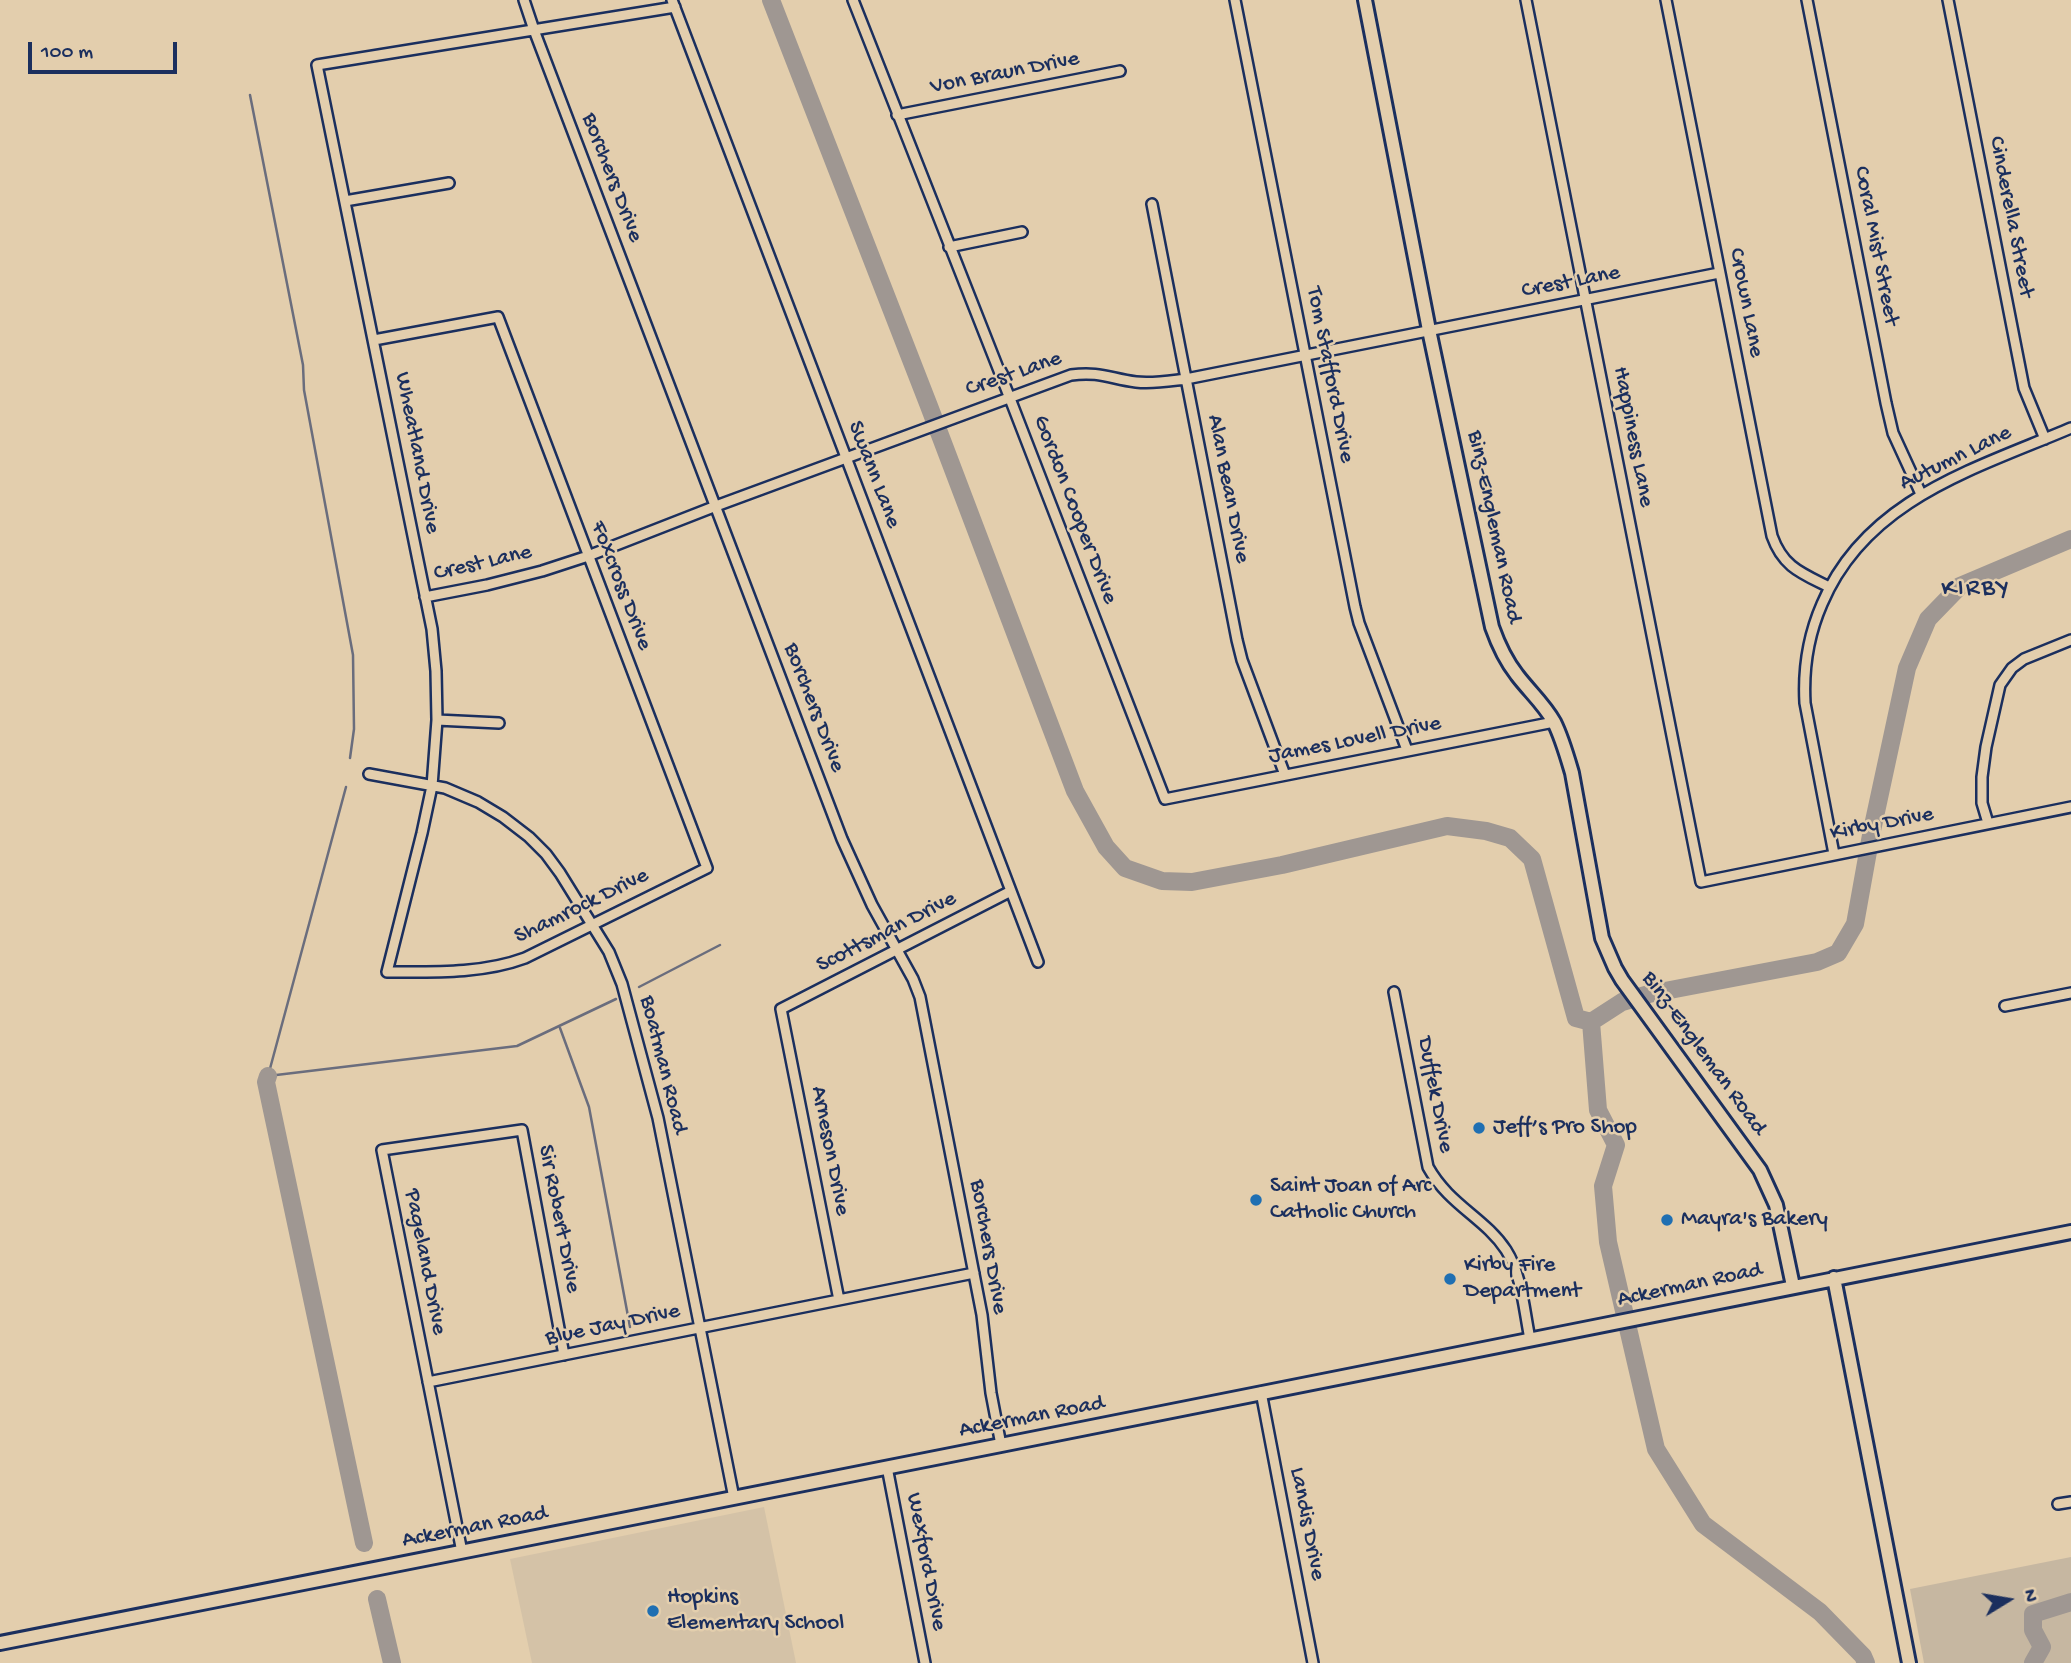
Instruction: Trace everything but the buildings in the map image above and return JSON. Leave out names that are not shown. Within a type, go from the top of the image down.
[{"type":"street","name":"Borchers Drive","points":[[524,0],[842,839],[872,905],[913,979],[920,997],[982,1315],[991,1393],[1001,1446]]},
{"type":"street","name":"Gordon Cooper Drive","points":[[853,0],[1165,799]]},
{"type":"street","name":"Tom Stafford Drive","points":[[1236,0],[1355,607],[1407,750]]},
{"type":"street","name":"Binz-Engleman Road","points":[[1365,0],[1429,330],[1492,627],[1506,659],[1554,722],[1564,747],[1572,773],[1602,938],[1615,968],[1760,1170],[1776,1205],[1793,1286]]},
{"type":"street","name":"Happiness Lane","points":[[1526,0],[1701,882]]},
{"type":"street","name":"Crown Lane","points":[[1666,0],[1772,536],[1777,551],[1787,563],[1829,587]]},
{"type":"street","name":"Coral Mist Street","points":[[1807,0],[1886,403],[1893,433],[1921,494]]},
{"type":"street","name":"Cinderella Street","points":[[1948,0],[2024,388],[2045,439]]},
{"type":"street","points":[[534,30],[674,4]]},
{"type":"street","name":"Swann Lane","points":[[674,4],[1038,962]]},
{"type":"street","name":"Wheatland Drive","points":[[387,972],[432,786],[437,720],[436,671],[432,629],[317,65],[534,30]]},
{"type":"street","name":"Von Braun Drive","points":[[897,115],[1120,71]]},
{"type":"street","points":[[345,201],[449,183]]},
{"type":"street","name":"Alan Bean Drive","points":[[1152,204],[1237,640],[1285,775]]},
{"type":"street","points":[[949,247],[1022,233]]},
{"type":"street","name":"Crest Lane","points":[[425,597],[542,571],[588,556],[1058,378],[1081,373],[1100,374],[1133,382],[1186,379],[1719,273]]},
{"type":"street","name":"Foxcross Drive","points":[[374,340],[498,317],[707,868]]},
{"type":"street","name":"Autumn Lane","points":[[1839,853],[1805,702],[1804,682],[1808,642],[1829,587],[1861,540],[1899,508],[1954,477],[2071,428]]},
{"type":"street","points":[[1987,823],[1982,803],[1982,777],[2000,685],[2012,668],[2024,659],[2071,640]]},
{"type":"street","points":[[437,720],[499,723]]},
{"type":"street","name":"James Lovell Drive","points":[[1165,799],[1554,722]]},
{"type":"street","name":"Boatman Road","points":[[369,774],[445,788],[478,802],[529,836],[560,873],[616,968],[646,1069],[734,1498]]},
{"type":"street","name":"Kirby Drive","points":[[1701,882],[2071,807]]},
{"type":"street","name":"Shamrock Drive","points":[[387,972],[448,971],[512,963],[707,868]]},
{"type":"street","name":"Scottsman Drive","points":[[781,1009],[1010,891]]},
{"type":"street","name":"Duffek Drive","points":[[1394,992],[1428,1167],[1448,1196],[1505,1249],[1518,1279],[1530,1339]]},
{"type":"street","points":[[2005,1006],[2071,993]]},
{"type":"street","name":"Arneson Drive","points":[[781,1009],[839,1300]]},
{"type":"street","name":"Pageland Drive","points":[[428,1382],[382,1150],[522,1130]]},
{"type":"street","name":"Sir Robert Drive","points":[[522,1130],[564,1355]]},
{"type":"street","name":"Ackerman Road","points":[[0,1643],[2071,1231]]},
{"type":"street","name":"Blue Jay Drive","points":[[428,1382],[974,1273]]},
{"type":"street","points":[[1834,1278],[1909,1663]]},
{"type":"street","points":[[428,1382],[462,1552]]},
{"type":"street","name":"Landis Drive","points":[[1261,1392],[1313,1663]]},
{"type":"street","name":"Wexford Drive","points":[[887,1467],[925,1663]]},
{"type":"street","points":[[2058,1504],[2071,1502]]},
{"type":"shaded area","name":"Hopkins Elementary School","points":[[764,1507],[796,1663],[532,1663],[510,1559]]},
{"type":"shaded area","points":[[2071,1557],[2071,1663],[1924,1663],[1910,1589]]},
{"type":"waterway","points":[[771,0],[1075,791],[1106,847],[1125,868],[1162,881],[1192,882],[1282,865],[1447,826],[1486,831],[1510,838],[1532,859],[1576,1018],[1591,1022]]},
{"type":"waterway","points":[[250,95],[303,365],[304,390],[353,655],[354,729],[350,758]]},
{"type":"waterway","points":[[1866,1663],[1863,1656],[1820,1612],[1703,1524],[1656,1449],[1608,1242],[1603,1186],[1616,1145],[1598,1110],[1591,1022],[1622,1002],[1649,994],[1817,962],[1838,953],[1855,924],[1907,668],[1928,619],[1960,586],[2071,539]]},
{"type":"waterway","points":[[346,787],[268,1076],[517,1046],[616,999]]},
{"type":"waterway","points":[[639,987],[720,945]]},
{"type":"waterway","points":[[560,1028],[589,1107],[630,1327]]},
{"type":"waterway","points":[[268,1076],[266,1082],[364,1543]]},
{"type":"waterway","points":[[377,1599],[392,1663]]},
{"type":"waterway","points":[[2033,1663],[2042,1647],[2033,1630],[2033,1614],[2071,1602]]},
{"type":"place","name":"Jeff’s Pro Shop","points":[[1479,1128]]},
{"type":"place","name":"Saint Joan of Arc Catholic Church","points":[[1256,1200]]},
{"type":"place","name":"Mayra's Bakery","points":[[1667,1220]]},
{"type":"place","name":"Kirby Fire Department","points":[[1450,1279]]},
{"type":"place","name":"Hopkins Elementary School","points":[[653,1611]]},
{"type":"district","name":"KIRBY","points":[[1976,590]]}]
